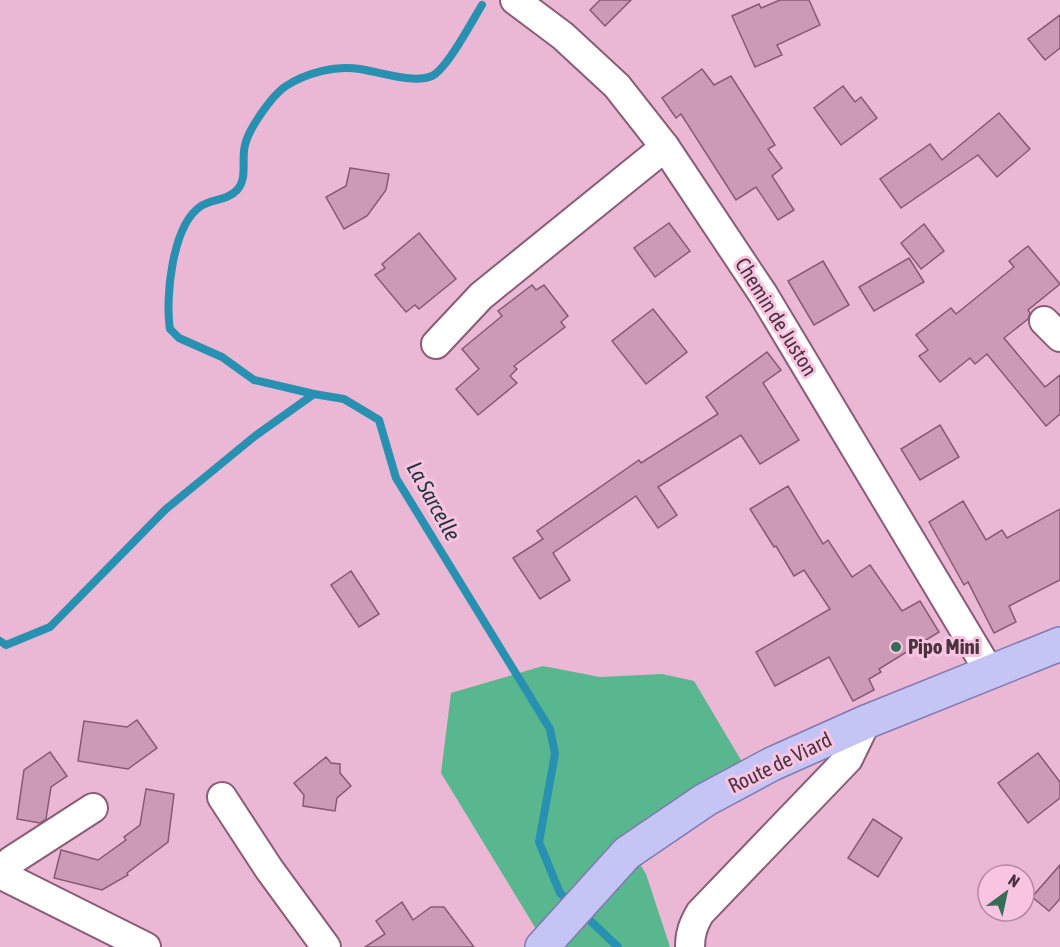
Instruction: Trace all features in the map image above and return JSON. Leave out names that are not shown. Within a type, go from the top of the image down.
[{"type":"main road","name":"Route de Viard","points":[[544,944],[627,853],[705,800],[772,764],[866,722],[1060,644]]},
{"type":"street","name":"Chemin de Juston","points":[[515,0],[563,36],[617,86],[665,147],[763,294],[989,671]]},
{"type":"street","points":[[436,344],[481,296],[665,147]]},
{"type":"street","points":[[690,947],[693,925],[700,914],[848,759],[866,722]]},
{"type":"street","points":[[222,797],[269,869],[326,947]]},
{"type":"street","points":[[93,808],[9,865],[146,947]]},
{"type":"green space","points":[[543,666],[600,677],[662,674],[694,681],[754,782],[627,843],[646,874],[670,947],[547,947],[441,773],[451,693]]},
{"type":"building","points":[[600,0],[631,0],[605,26],[590,10]]},
{"type":"building","points":[[780,0],[809,0],[820,25],[777,45],[782,55],[755,67],[732,16],[759,4],[761,8]]},
{"type":"building","points":[[1060,15],[1060,48],[1045,60],[1028,39]]},
{"type":"building","points":[[702,69],[714,85],[731,76],[775,145],[768,149],[782,168],[772,176],[794,210],[778,220],[756,187],[736,200],[681,114],[676,118],[662,98]]},
{"type":"building","points":[[843,86],[855,102],[861,97],[877,118],[841,145],[814,108]]},
{"type":"building","points":[[999,113],[1030,149],[997,177],[978,155],[901,208],[880,179],[930,144],[942,160]]},
{"type":"building","points":[[350,168],[389,174],[386,190],[367,216],[344,229],[326,197],[346,186]]},
{"type":"building","points":[[669,223],[690,251],[655,277],[634,248]]},
{"type":"building","points":[[924,224],[944,251],[921,269],[901,243]]},
{"type":"building","points":[[419,233],[456,279],[419,309],[415,305],[406,312],[375,275],[385,268],[382,264]]},
{"type":"building","points":[[1028,246],[1060,284],[1028,310],[1030,313],[1028,319],[1004,338],[1045,387],[1060,375],[1060,414],[1046,426],[987,354],[975,364],[970,358],[940,382],[919,356],[928,350],[916,335],[951,308],[956,314],[1014,267],[1009,261]]},
{"type":"building","points":[[909,258],[924,282],[874,311],[859,287]]},
{"type":"building","points":[[823,261],[849,305],[814,325],[788,281]]},
{"type":"building","points":[[532,285],[536,290],[544,285],[568,316],[561,322],[565,327],[514,366],[517,369],[510,376],[517,383],[478,415],[456,389],[479,369],[462,349],[502,316],[498,311]]},
{"type":"building","points":[[653,309],[687,352],[646,384],[612,341]]},
{"type":"building","points":[[767,352],[781,370],[763,383],[799,440],[760,464],[741,435],[658,487],[677,515],[658,528],[636,496],[553,553],[570,580],[540,599],[513,558],[543,539],[537,531],[639,460],[641,463],[718,414],[706,397]]},
{"type":"building","points":[[940,425],[959,457],[920,480],[901,449]]},
{"type":"building","points":[[788,486],[823,544],[828,540],[852,577],[870,565],[902,611],[920,601],[939,632],[879,669],[881,672],[869,679],[874,690],[853,701],[829,657],[775,686],[756,652],[830,609],[804,570],[794,576],[750,509]]},
{"type":"building","points":[[963,501],[986,540],[1002,530],[1007,538],[1060,509],[1060,580],[1009,606],[1016,622],[994,633],[968,582],[964,585],[929,522]]},
{"type":"building","points":[[351,571],[379,614],[359,627],[331,585]]},
{"type":"building","points":[[137,720],[157,748],[128,769],[78,761],[84,721],[127,727]]},
{"type":"building","points":[[50,752],[67,776],[51,787],[46,819],[40,823],[17,819],[24,770]]},
{"type":"building","points":[[1038,753],[1060,782],[1060,798],[1028,823],[998,783]]},
{"type":"building","points":[[326,757],[331,763],[340,764],[340,773],[351,786],[337,798],[335,811],[303,806],[304,795],[294,783]]},
{"type":"building","points":[[146,789],[174,794],[168,842],[127,873],[128,875],[102,890],[54,878],[61,850],[98,860],[126,840],[124,837],[140,825]]},
{"type":"building","points":[[873,819],[902,838],[878,877],[848,858]]},
{"type":"building","points":[[1060,865],[1060,899],[1049,911],[1036,900],[1036,892]]},
{"type":"building","points":[[402,902],[413,920],[431,907],[444,907],[474,947],[365,947],[385,934],[376,921]]},
{"type":"waterway","points":[[314,394],[254,380],[222,357],[179,338],[170,329],[170,281],[177,245],[183,229],[191,215],[201,206],[229,196],[237,190],[242,180],[247,139],[268,105],[286,86],[312,74],[341,68],[416,79],[432,76],[452,55],[482,5]]},
{"type":"waterway","name":"La Sarcelle","points":[[0,641],[6,645],[50,627],[166,509],[255,436],[314,394],[344,399],[379,420],[396,478],[550,729],[555,754],[539,842],[560,893],[571,903]]},
{"type":"waterway","name":"La Sarcelle","points":[[582,913],[618,947]]},
{"type":"place","name":"Pipo Mini","points":[[896,647]]}]
